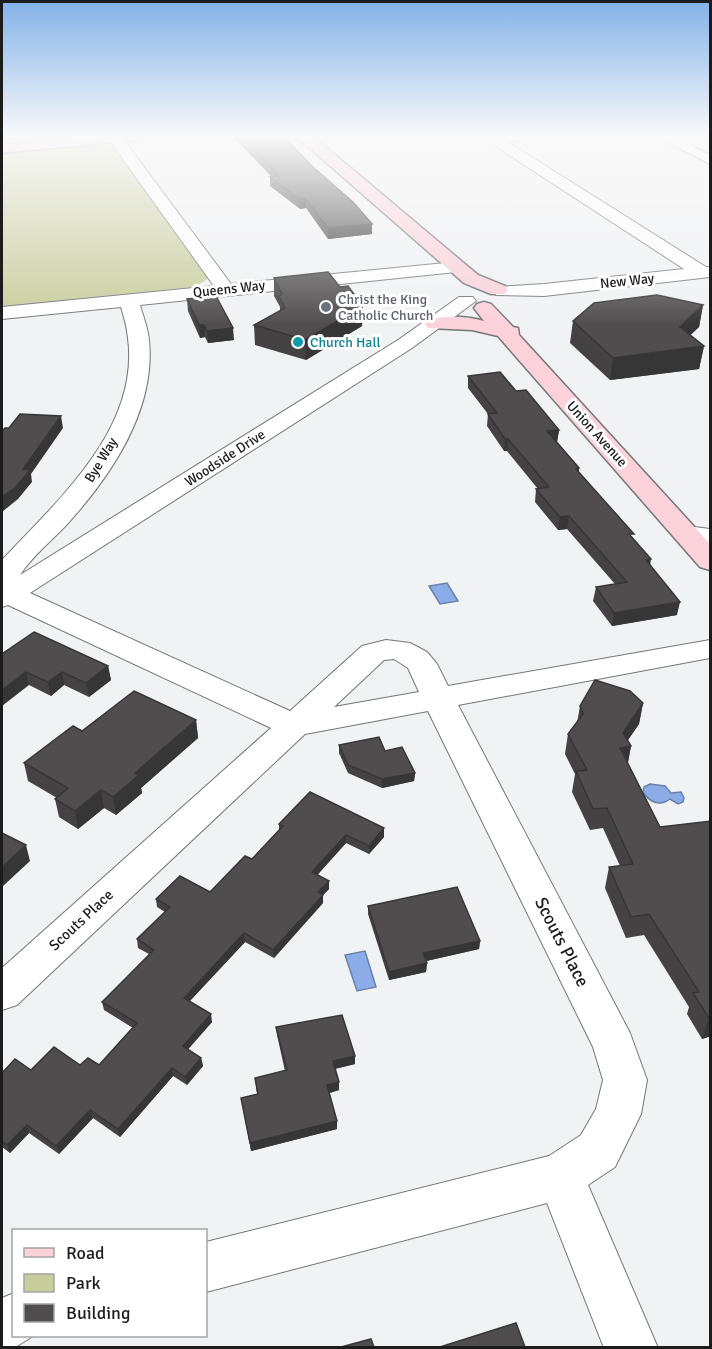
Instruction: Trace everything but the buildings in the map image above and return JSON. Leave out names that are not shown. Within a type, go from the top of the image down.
[{"type":"street","points":[[160,199],[226,290]]},
{"type":"street","name":"Union Avenue","points":[[374,199],[516,333],[703,533],[711,561]]},
{"type":"street","points":[[589,199],[706,272]]},
{"type":"street","name":"New Way","points":[[507,296],[706,272]]},
{"type":"street","name":"Queens Way","points":[[2,313],[226,290],[472,292]]},
{"type":"street","points":[[472,292],[507,296]]},
{"type":"street","name":"Union Avenue","points":[[472,292],[507,296],[509,314],[516,333]]},
{"type":"street","name":"Woodside Drive","points":[[5,596],[121,525],[441,320],[472,292]]},
{"type":"street","name":"Bye Way","points":[[5,596],[4,578],[9,569],[86,485],[103,461],[126,415],[135,392],[139,360],[139,339],[129,300]]},
{"type":"street","points":[[441,320],[516,333]]},
{"type":"street","points":[[5,596],[293,725],[711,650]]},
{"type":"street","name":"Scouts Place","points":[[2,993],[373,653],[388,648],[399,649],[413,655],[421,664],[615,1046],[625,1080],[618,1113],[598,1151],[560,1176],[207,1268]]},
{"type":"street","points":[[560,1176],[631,1347]]},
{"type":"green space","points":[[2,199],[153,199],[211,277],[194,287],[2,307]]},
{"type":"water","points":[[447,583],[458,601],[440,604],[429,586]]},
{"type":"water","points":[[650,784],[665,786],[671,793],[681,792],[683,802],[678,804],[670,799],[662,803],[652,801],[643,792],[644,787]]},
{"type":"water","points":[[365,951],[376,987],[357,991],[345,955]]},
{"type":"place","name":"Christ the King Catholic Church","points":[[326,307]]},
{"type":"place","name":"Church Hall","points":[[298,342]]}]
